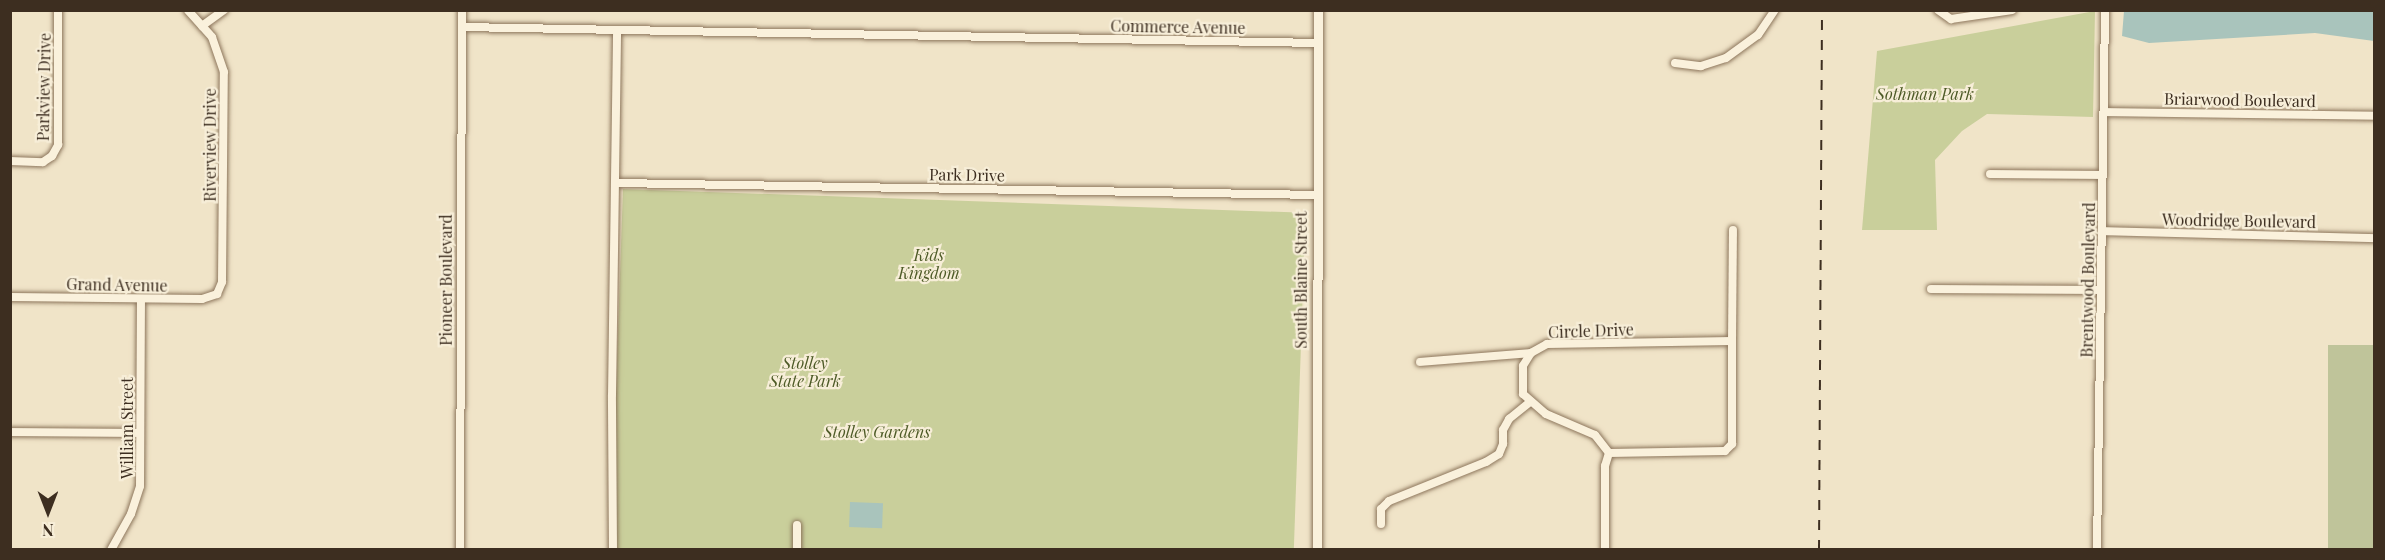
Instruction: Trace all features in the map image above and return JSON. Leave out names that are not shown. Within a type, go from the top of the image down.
[{"type":"street","name":"Parkview Drive","points":[[10,161],[43,162],[52,156],[58,145],[58,10]]},
{"type":"street","name":"Riverview Drive","points":[[188,10],[212,37],[224,72],[222,282],[219,290]]},
{"type":"street","points":[[202,26],[224,10]]},
{"type":"street","name":"Pioneer Boulevard","points":[[460,549],[462,10]]},
{"type":"street","name":"South Blaine Street","points":[[1317,549],[1318,10]]},
{"type":"street","points":[[1675,63],[1701,66],[1726,58],[1758,35],[1775,10]]},
{"type":"street","points":[[1938,10],[1951,19],[2012,10]]},
{"type":"street","name":"Brentwood Boulevard","points":[[2097,549],[2105,10]]},
{"type":"street","name":"Commerce Avenue","points":[[462,27],[1318,43]]},
{"type":"street","points":[[613,549],[612,395],[617,30]]},
{"type":"street","name":"Briarwood Boulevard","points":[[2104,112],[2374,116]]},
{"type":"street","points":[[1990,174],[2103,175]]},
{"type":"street","name":"Park Drive","points":[[616,183],[1317,195]]},
{"type":"street","points":[[1609,453],[1725,451],[1732,444],[1733,230]]},
{"type":"street","name":"Woodridge Boulevard","points":[[2102,231],[2374,238]]},
{"type":"street","points":[[1931,289],[2101,290]]},
{"type":"street","name":"Grand Avenue","points":[[10,297],[202,299],[217,294],[219,290]]},
{"type":"street","name":"William Street","points":[[111,549],[130,514],[138,493],[141,299]]},
{"type":"street","name":"Circle Drive","points":[[1531,402],[1523,394],[1521,380],[1523,366],[1531,353],[1547,344],[1732,341]]},
{"type":"street","points":[[1420,363],[1531,353]]},
{"type":"street","points":[[1381,524],[1381,509],[1389,501],[1486,462],[1499,454],[1503,444],[1503,430],[1509,419],[1531,402],[1546,414],[1595,435],[1609,453]]},
{"type":"street","points":[[10,432],[140,433]]},
{"type":"street","points":[[1605,549],[1605,466],[1609,453]]},
{"type":"street","points":[[797,525],[797,549]]},
{"type":"green space","name":"Sothman Park","points":[[2095,11],[2093,117],[1987,114],[1962,131],[1935,160],[1937,230],[1862,230],[1877,51]]},
{"type":"green space","name":"Stolley State Park","points":[[623,189],[1306,213],[1294,550],[610,550]]},
{"type":"green space","points":[[2328,345],[2374,345],[2374,549],[2328,549]]},
{"type":"water","points":[[2124,11],[2374,11],[2374,41],[2315,33],[2149,43],[2122,36]]},
{"type":"water","points":[[850,502],[883,503],[882,528],[849,527]]},
{"type":"railway","points":[[1819,550],[1822,10]]},
{"type":"park label","name":"Kids Kingdom","points":[[929,264]]},
{"type":"park label","name":"Stolley Gardens","points":[[877,432]]}]
